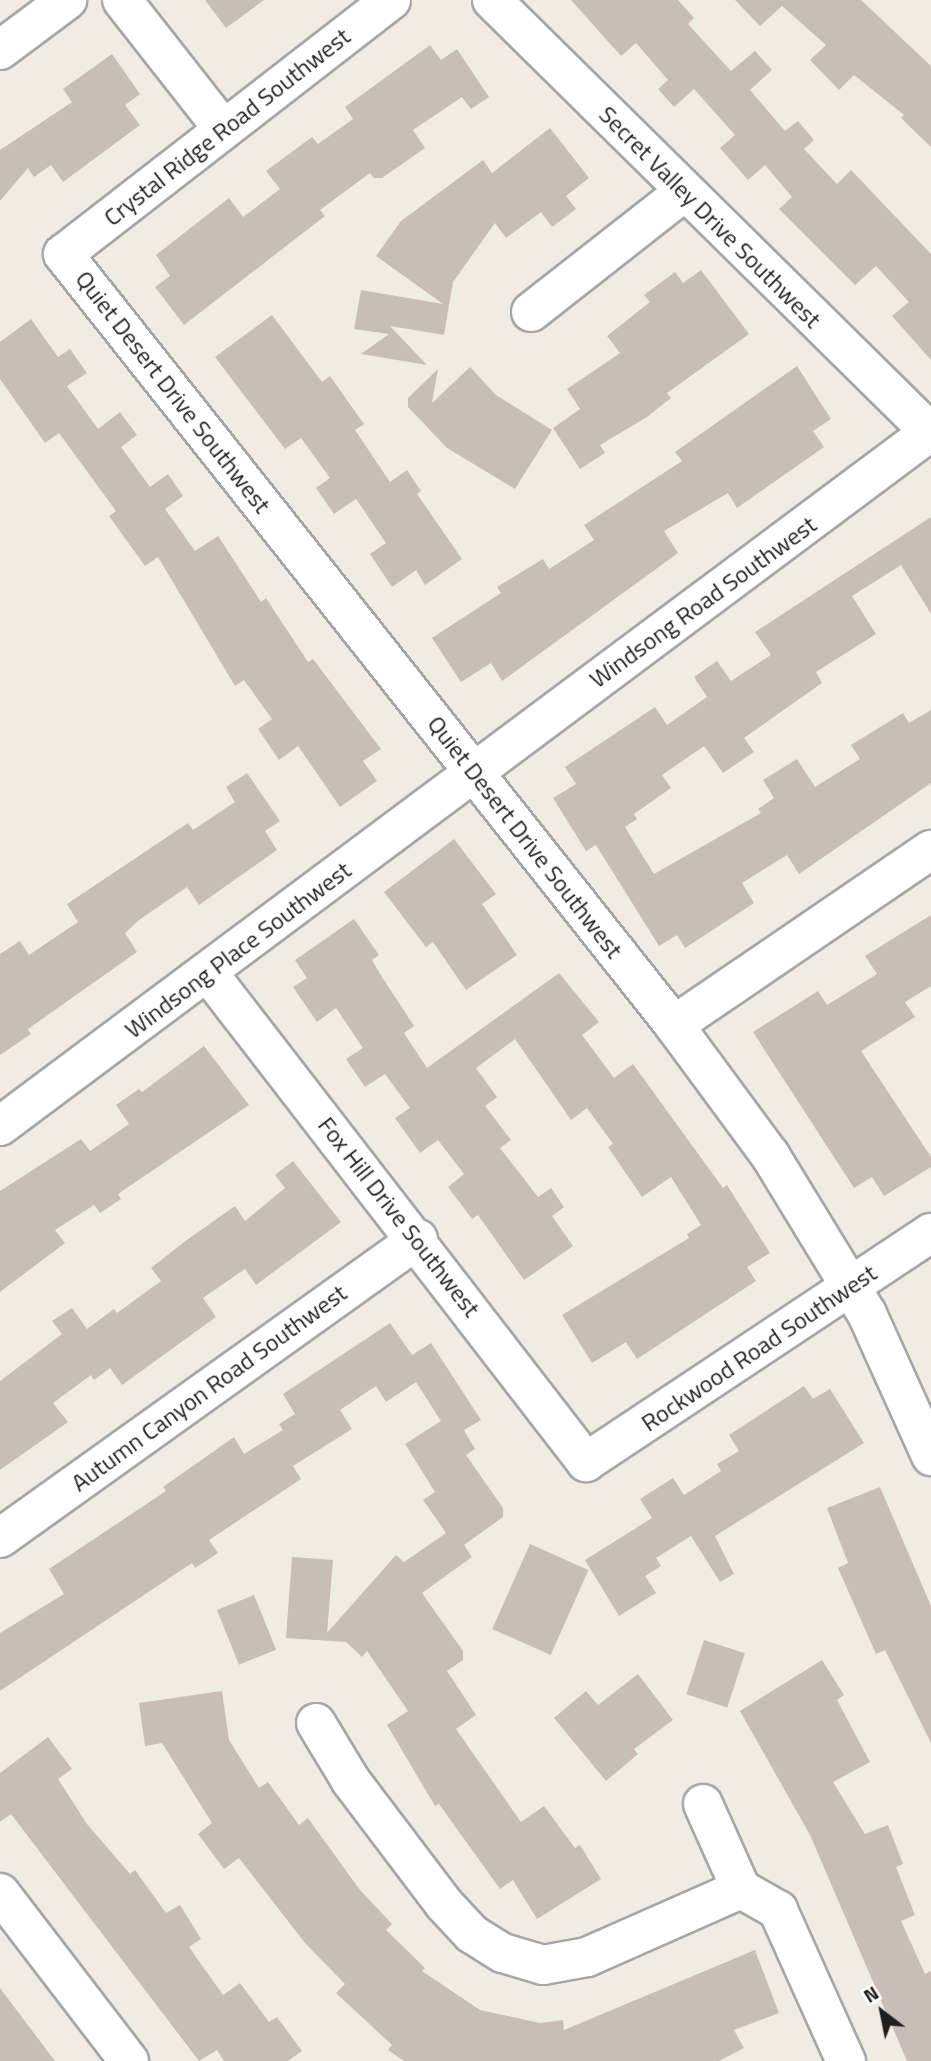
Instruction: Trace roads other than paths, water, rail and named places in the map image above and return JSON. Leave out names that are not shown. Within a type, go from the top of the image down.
[{"type":"street","points":[[0,50],[67,0]]},
{"type":"street","points":[[122,0],[233,121]]},
{"type":"street","points":[[156,0],[233,121]]},
{"type":"street","name":"Crystal Ridge Road Southwest","points":[[63,254],[391,0]]},
{"type":"street","name":"Secret Valley Drive Southwest","points":[[492,0],[683,193],[931,432]]},
{"type":"street","points":[[531,312],[683,193]]},
{"type":"street","name":"Quiet Desert Drive Southwest","points":[[63,254],[674,1025],[770,1154],[851,1286],[931,1456]]},
{"type":"street","name":"Windsong Road Southwest","points":[[473,771],[931,432]]},
{"type":"street","name":"Windsong Place Southwest","points":[[0,1126],[209,974],[473,771]]},
{"type":"street","points":[[674,1025],[931,850]]},
{"type":"street","name":"Fox Hill Drive Southwest","points":[[209,974],[418,1239],[586,1462]]},
{"type":"street","name":"Rockwood Road Southwest","points":[[586,1462],[931,1233]]},
{"type":"street","name":"Autumn Canyon Road Southwest","points":[[0,1538],[418,1239]]},
{"type":"street","points":[[316,1723],[351,1781],[444,1904],[472,1934],[503,1953],[543,1965],[587,1957],[741,1889]]},
{"type":"street","points":[[703,1804],[741,1889],[778,1910],[846,2061]]},
{"type":"street","points":[[0,1894],[128,2060]]}]
